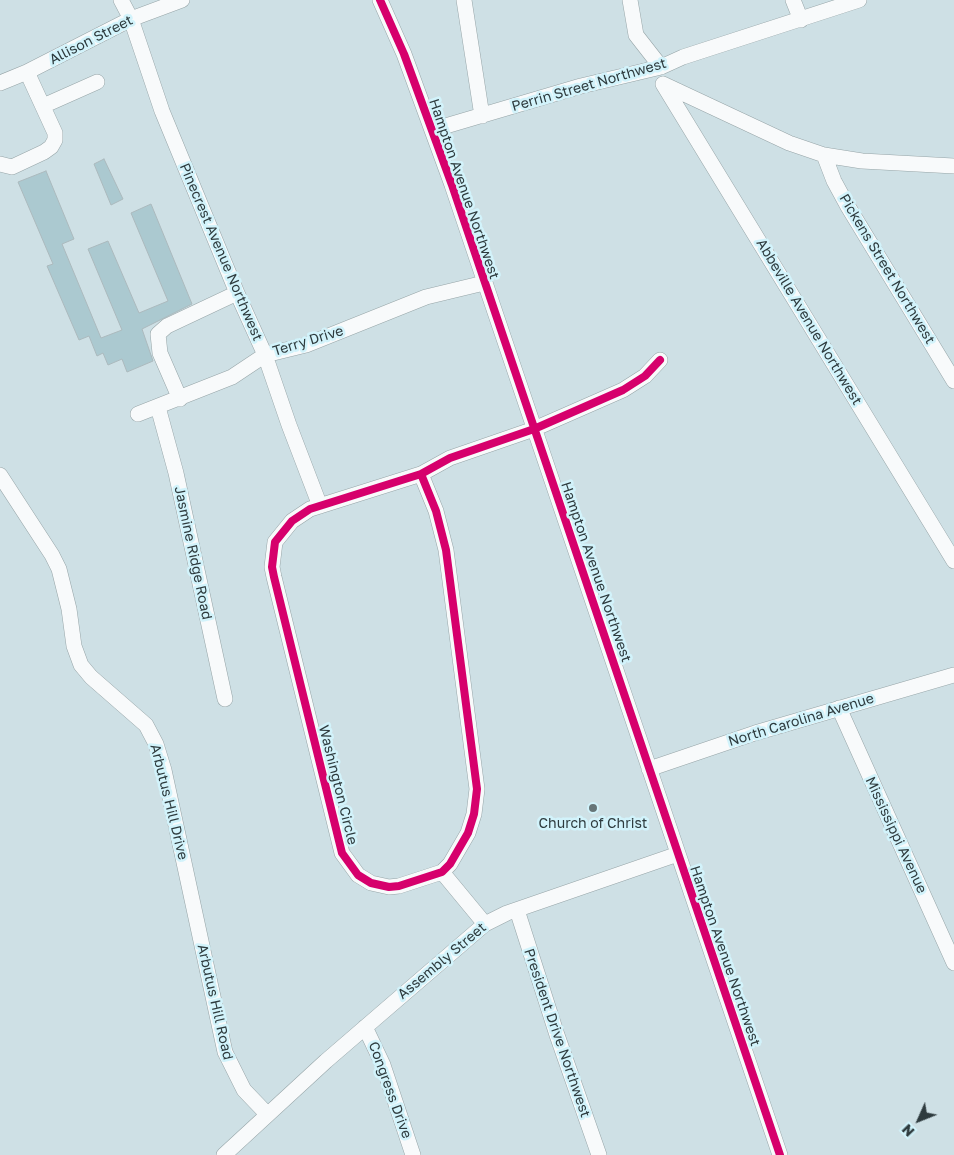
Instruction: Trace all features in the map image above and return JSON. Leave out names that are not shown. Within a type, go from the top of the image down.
[{"type":"street","name":"Pinecrest Avenue Northwest","points":[[121,0],[131,19],[162,111],[237,293],[265,354],[289,425],[320,506]]},
{"type":"street","name":"Allison Street","points":[[0,83],[27,72],[131,19],[182,0]]},
{"type":"street","name":"Hampton Avenue Northwest","points":[[380,0],[432,130],[780,1155]]},
{"type":"street","points":[[464,0],[482,116]]},
{"type":"street","points":[[630,0],[636,35],[661,67]]},
{"type":"street","points":[[793,0],[801,20]]},
{"type":"street","name":"Perrin Street Northwest","points":[[432,130],[661,67],[682,56],[801,20],[859,0]]},
{"type":"street","points":[[0,164],[12,167],[51,147],[55,133],[27,72]]},
{"type":"street","points":[[618,78],[637,76],[663,84],[789,143],[824,155],[862,161],[954,166]]},
{"type":"street","points":[[43,106],[97,82]]},
{"type":"street","name":"Abbeville Avenue Northwest","points":[[663,84],[952,553]]},
{"type":"street","name":"Pickens Street Northwest","points":[[824,155],[834,181],[954,381]]},
{"type":"street","name":"Terry Drive","points":[[138,414],[232,377],[265,354],[306,345],[426,297],[484,283]]},
{"type":"street","points":[[180,399],[160,353],[158,334],[167,326],[237,293]]},
{"type":"street","name":"Washington Circle","points":[[442,872],[399,886],[380,886],[358,875],[342,854],[272,567],[273,549],[279,535],[301,514],[320,506],[420,474],[450,458],[534,429],[623,390],[645,376],[660,360]]},
{"type":"street","name":"Jasmine Ridge Road","points":[[158,407],[176,472],[225,699]]},
{"type":"street","points":[[420,474],[436,511],[446,550],[477,776],[476,801],[468,832],[457,854],[442,872],[485,924]]},
{"type":"street","name":"Arbutus Hill Drive","points":[[0,475],[52,555],[59,569],[69,609],[74,646],[81,664],[90,677],[146,725],[156,744],[187,878]]},
{"type":"street","name":"North Carolina Avenue","points":[[649,768],[839,708],[954,675]]},
{"type":"street","name":"Mississippi Avenue","points":[[839,708],[954,963]]},
{"type":"street","name":"Assembly Street","points":[[232,1152],[267,1114],[485,924],[517,910],[678,854]]},
{"type":"street","name":"Arbutus Hill Road","points":[[187,878],[225,1052],[244,1090],[267,1114]]},
{"type":"street","name":"President Drive Northwest","points":[[517,910],[557,1035],[599,1155]]},
{"type":"street","name":"Congress Drive","points":[[366,1027],[383,1065],[413,1155]]},
{"type":"building","points":[[104,159],[123,199],[111,205],[94,164]]},
{"type":"building","points":[[46,171],[74,239],[62,244],[101,338],[122,330],[88,249],[108,241],[139,313],[168,301],[131,213],[151,204],[192,304],[142,329],[153,361],[127,372],[122,359],[108,365],[103,353],[97,356],[89,336],[79,340],[47,266],[53,264],[18,182]]},
{"type":"cycle path","points":[[380,0],[404,54],[452,185],[780,1155]]},
{"type":"cycle path","points":[[421,474],[436,511],[446,550],[477,789],[474,814],[468,833],[450,864],[442,872],[399,886],[389,887],[371,883],[358,875],[342,853],[274,577],[272,567],[275,542],[292,521],[310,509],[421,474],[450,458],[534,429],[623,390],[645,376],[660,360]]},
{"type":"place","name":"Church of Christ","points":[[593,808]]}]
